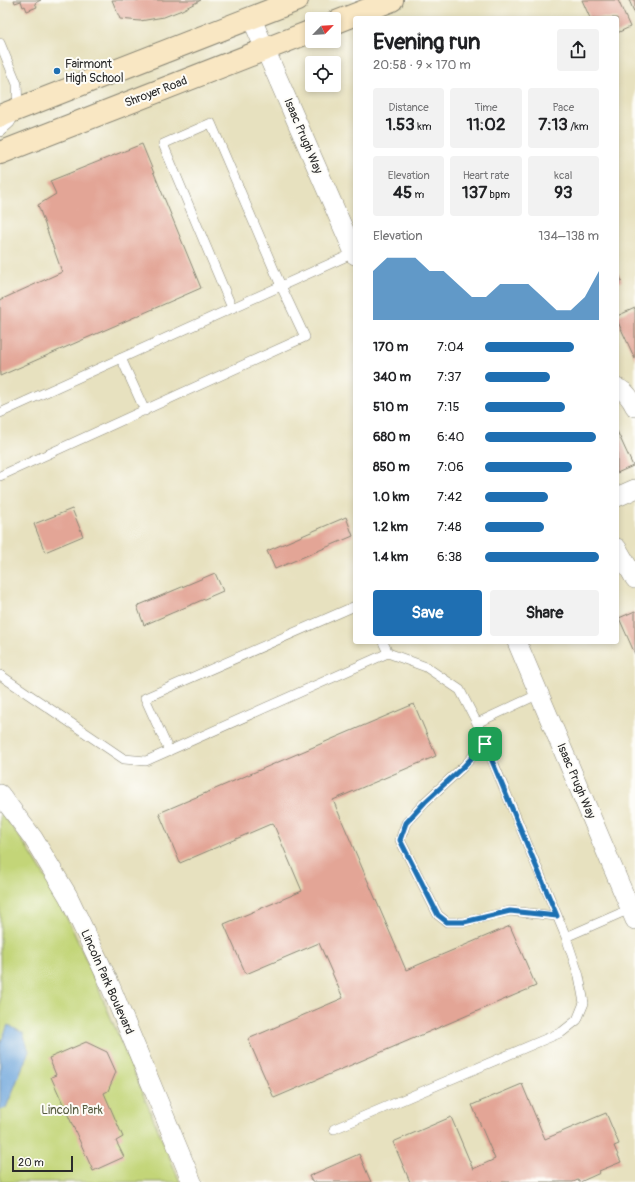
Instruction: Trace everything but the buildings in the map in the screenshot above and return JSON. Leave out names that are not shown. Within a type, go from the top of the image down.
[{"type":"main road","points":[[9,113],[297,0]]},
{"type":"main road","points":[[341,19],[392,0]]},
{"type":"main road","name":"Shroyer Road","points":[[0,153],[305,34]]},
{"type":"street","name":"Isaac Prugh Way","points":[[251,17],[353,252]]},
{"type":"street","points":[[619,388],[622,389],[632,400],[635,407]]},
{"type":"street","points":[[619,496],[635,489]]},
{"type":"street","points":[[619,551],[635,579]]},
{"type":"street","name":"Isaac Prugh Way","points":[[518,644],[633,915]]},
{"type":"street","name":"Lincoln Park Boulevard","points":[[0,794],[33,838],[68,896],[107,978],[192,1182]]},
{"type":"lane","points":[[0,44],[17,84],[9,113],[10,124],[0,132]]},
{"type":"lane","points":[[0,476],[305,337],[281,286],[211,123],[163,144],[232,308]]},
{"type":"lane","points":[[0,413],[353,254]]},
{"type":"lane","points":[[121,358],[145,411]]},
{"type":"lane","points":[[169,751],[146,698],[353,607]]},
{"type":"lane","points":[[384,644],[388,653]]},
{"type":"lane","points":[[0,675],[124,759],[146,761],[388,653],[426,667],[460,690],[477,723],[566,936],[579,976],[584,1003],[576,1020],[562,1032],[334,1129]]},
{"type":"lane","points":[[477,723],[539,694]]},
{"type":"lane","points":[[485,744],[420,807],[406,823],[400,840],[438,915],[447,922],[464,922],[510,911],[557,916]]},
{"type":"lane","points":[[566,936],[633,915]]},
{"type":"green space","name":"Lincoln Park","points":[[0,812],[18,834],[62,907],[97,985],[180,1182],[0,1182]]},
{"type":"water","points":[[8,1025],[23,1033],[29,1051],[6,1108],[0,1110],[0,1044]]},
{"type":"place","name":"Fairmont High School","points":[[57,71]]},
{"type":"route","points":[[485,744],[521,830],[557,916],[510,911],[464,922],[447,922],[438,915],[400,840],[406,823],[425,802],[464,766],[485,744]]}]
